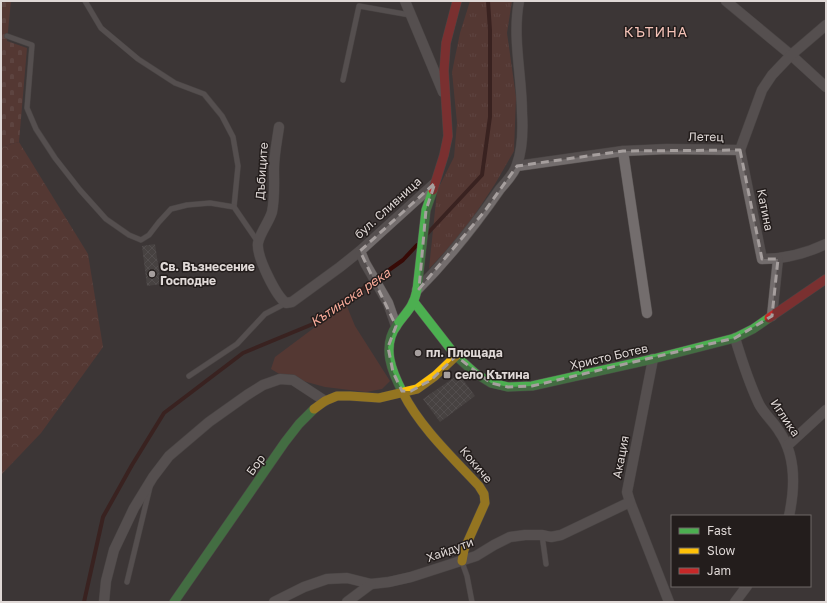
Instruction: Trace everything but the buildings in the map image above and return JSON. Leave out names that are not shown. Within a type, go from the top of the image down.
[{"type":"street","points":[[405,1],[446,100]]},
{"type":"street","name":"бул. Сливница","points":[[286,303],[292,302],[340,268],[435,183],[444,155],[448,136],[444,71],[446,43],[457,1]]},
{"type":"street","points":[[417,290],[440,266],[484,212],[517,166],[522,144],[522,120],[517,46],[519,1]]},
{"type":"street","points":[[726,1],[826,88]]},
{"type":"street","name":"Летец","points":[[517,166],[623,151],[667,149],[740,150],[762,90],[772,75],[826,25]]},
{"type":"street","name":"Дъбиците","points":[[258,243],[271,214],[275,192],[274,168],[279,127]]},
{"type":"street","name":"Катина","points":[[740,150],[762,259],[778,259],[811,251],[826,244]]},
{"type":"street","points":[[623,151],[647,313]]},
{"type":"street","points":[[414,302],[420,274],[426,210],[435,183]]},
{"type":"street","points":[[258,243],[260,258],[267,273],[282,300],[286,303]]},
{"type":"street","points":[[360,251],[365,263],[383,293],[396,326]]},
{"type":"street","points":[[772,316],[778,259]]},
{"type":"street","name":"Христо Ботев","points":[[414,302],[456,356],[475,373],[491,383],[508,387],[532,386],[654,359],[735,338],[753,329],[826,279]]},
{"type":"street","name":"Кокиче","points":[[414,302],[396,326],[390,337],[388,347],[393,372],[402,392],[414,411],[479,486],[484,494],[485,503],[464,550],[462,561]]},
{"type":"street","name":"Иглика","points":[[735,338],[748,379],[760,406],[779,430],[788,445],[791,462],[793,498],[788,515]]},
{"type":"street","points":[[402,392],[411,391],[431,380],[456,356]]},
{"type":"street","name":"Акация","points":[[654,359],[627,492],[669,602]]},
{"type":"street","points":[[104,602],[106,581],[114,550],[134,508],[153,476],[169,456],[209,422],[247,395],[263,385],[280,379],[293,380],[325,401]]},
{"type":"street","name":"Бор","points":[[174,602],[203,559],[300,424],[311,411],[325,401],[344,395],[376,398],[402,392]]},
{"type":"street","points":[[788,445],[826,410]]},
{"type":"street","name":"Хайдути","points":[[274,602],[304,587],[327,579],[347,578],[371,584],[388,582],[411,577],[476,556],[510,537],[542,535],[551,537],[561,535],[630,502]]},
{"type":"street","points":[[347,602],[371,584]]},
{"type":"street","points":[[735,602],[746,587]]},
{"type":"lane","points":[[85,1],[101,28],[125,49],[175,84],[204,94],[222,116],[232,137],[238,166],[234,207],[258,243]]},
{"type":"lane","points":[[343,80],[359,6],[411,15]]},
{"type":"lane","points":[[7,36],[32,45],[27,108],[36,129],[55,158],[80,190],[106,219],[129,235],[141,240],[149,235],[171,209],[187,205],[210,203],[234,207]]},
{"type":"lane","points":[[189,376],[238,344],[265,314],[286,303]]},
{"type":"lane","points":[[127,582],[153,476]]},
{"type":"lane","points":[[542,535],[546,564]]},
{"type":"lane","points":[[462,561],[467,576],[472,602]]},
{"type":"highlighted area","points":[[740,150],[762,259],[778,259],[772,316],[735,338],[532,386],[508,387],[491,383],[456,356],[431,380],[411,391],[402,391],[393,372],[388,347],[396,326],[360,251],[435,183],[426,210],[419,289],[484,212],[517,166],[623,151]]},
{"type":"green space","points":[[1,1],[11,1],[7,41],[27,48],[19,142],[1,147]]},
{"type":"green space","points":[[470,1],[512,1],[507,33],[516,97],[514,151],[495,184],[464,231],[429,269],[437,191],[454,157],[457,123],[452,72],[460,33]]},
{"type":"green space","points":[[19,142],[88,254],[103,347],[41,433],[1,475],[1,147]]},
{"type":"green space","points":[[346,304],[355,326],[390,381],[382,389],[366,392],[325,387],[281,375],[271,369],[275,357]]},
{"type":"waterway","name":"Кътинска река","points":[[427,234],[482,175],[490,117],[490,30],[488,1]]},
{"type":"waterway","name":"Кътинска река","points":[[84,602],[103,517],[132,465],[164,413],[243,353],[313,324],[403,260],[417,245]]},
{"type":"traffic: fast","points":[[403,393],[392,368],[389,351],[390,342],[392,333],[414,301],[417,290],[426,210],[433,190]]},
{"type":"traffic: fast","points":[[414,302],[456,356],[475,373],[491,383],[508,387],[532,386],[653,359],[735,338],[753,329],[769,318]]},
{"type":"traffic: fast","points":[[174,602],[285,442],[299,424],[314,409]]},
{"type":"traffic: slow","points":[[314,409],[325,401],[337,396],[379,398],[417,389],[435,376],[456,356]]},
{"type":"traffic: slow","points":[[403,393],[418,418],[479,486],[484,494],[485,503],[464,550],[462,561]]},
{"type":"traffic: jam","points":[[433,190],[444,155],[448,136],[444,71],[446,43],[457,1]]},
{"type":"traffic: jam","points":[[769,318],[826,279]]},
{"type":"place","name":"Св. Възнесение Господне","points":[[152,274]]},
{"type":"place","name":"пл. Площада","points":[[418,353]]},
{"type":"place","name":"село Кътина","points":[[447,375]]},
{"type":"district","name":"КЪТИНА","points":[[656,32]]}]
